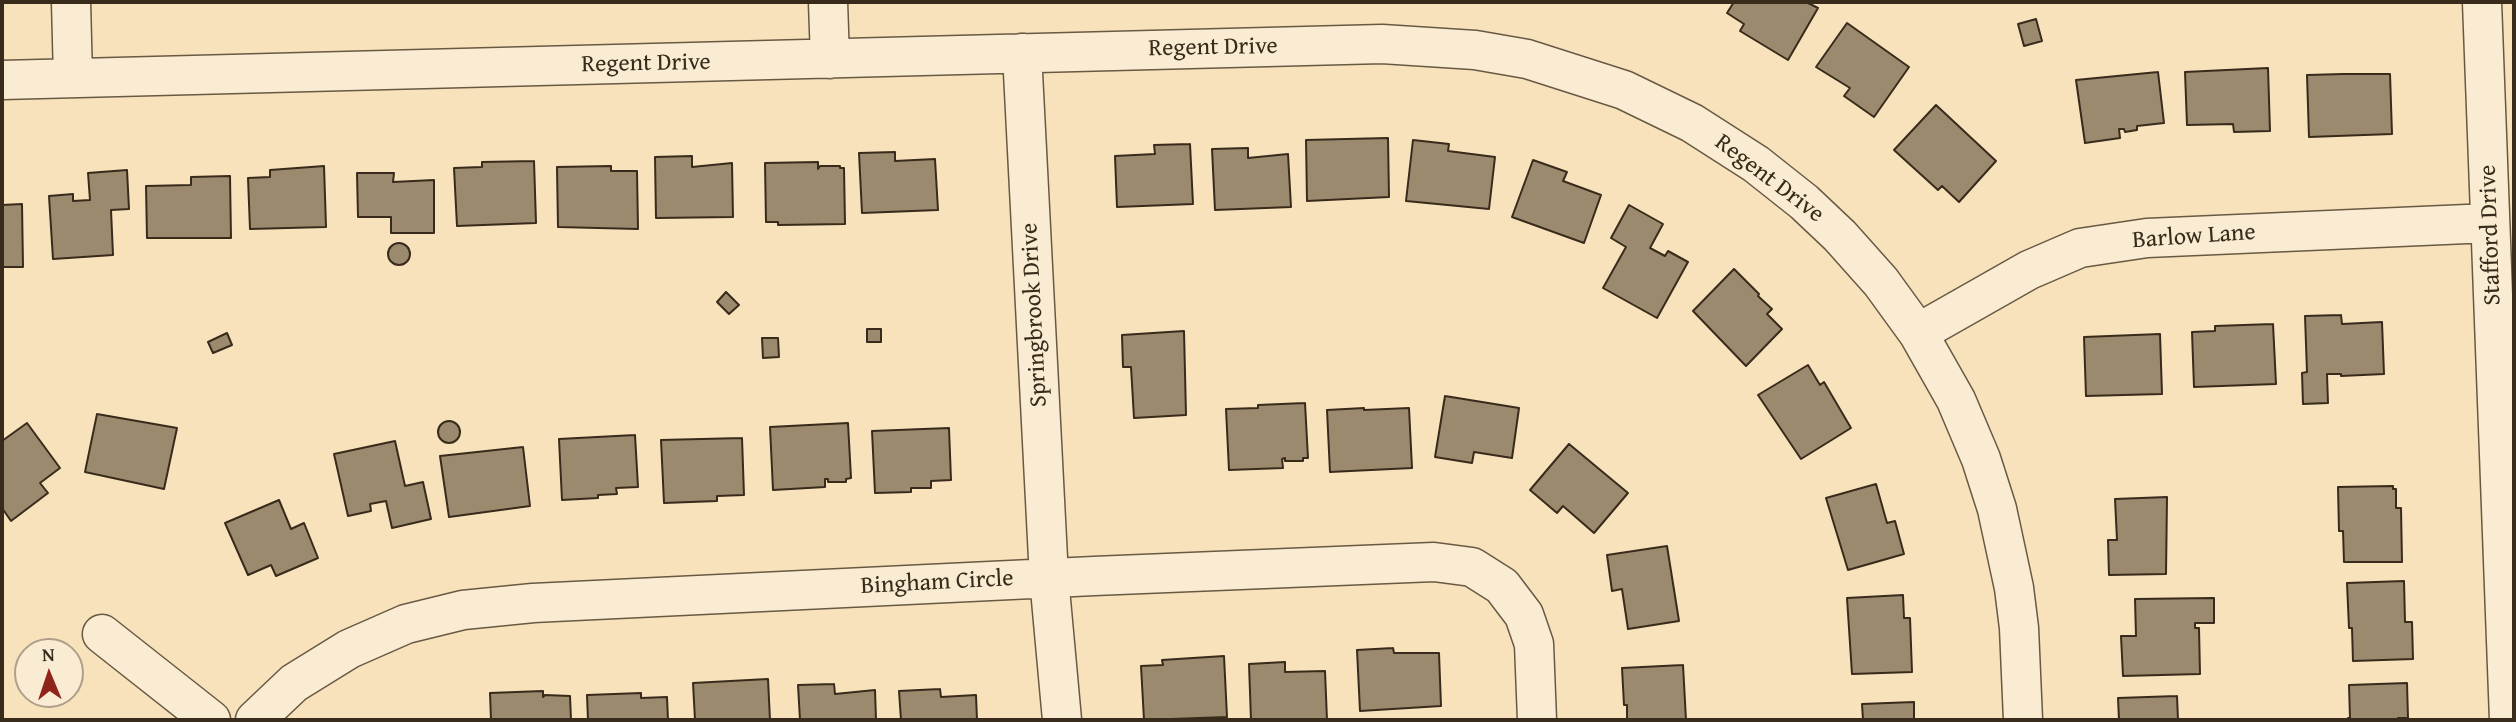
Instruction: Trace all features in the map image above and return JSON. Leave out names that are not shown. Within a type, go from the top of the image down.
[{"type":"street","points":[[71,2],[74,78]]},
{"type":"street","points":[[828,2],[830,59]]},
{"type":"street","name":"Stafford Drive","points":[[2482,2],[2510,720]]},
{"type":"street","name":"Regent Drive","points":[[2,80],[1382,44],[1475,50],[1527,59],[1624,90],[1692,123],[1756,164],[1804,201],[1881,282],[1918,333],[1956,400],[1981,459],[1997,509],[2014,588],[2019,628],[2023,720]]},
{"type":"street","name":"Springbrook Drive","points":[[1022,53],[1049,578],[1062,720]]},
{"type":"street","name":"Barlow Lane","points":[[1918,333],[2029,270],[2080,248],[2147,237],[2490,223]]},
{"type":"street","name":"Bingham Circle","points":[[255,720],[294,683],[349,649],[406,624],[463,610],[533,603],[1434,562],[1472,567],[1502,586],[1524,615],[1534,644],[1536,720]]},
{"type":"street","points":[[102,634],[211,720]]},
{"type":"building","points":[[1734,2],[1806,2],[1818,8],[1788,60],[1740,31],[1744,24],[1727,13]]},
{"type":"building","points":[[2036,19],[2042,41],[2024,46],[2018,24]]},
{"type":"building","points":[[1847,23],[1909,67],[1874,117],[1844,96],[1850,88],[1816,67]]},
{"type":"building","points":[[2268,68],[2270,131],[2234,132],[2233,124],[2187,125],[2185,72]]},
{"type":"building","points":[[2158,72],[2164,123],[2137,126],[2137,130],[2125,132],[2124,129],[2119,129],[2120,138],[2085,143],[2076,80]]},
{"type":"building","points":[[2390,74],[2392,134],[2309,137],[2307,75]]},
{"type":"building","points":[[1936,105],[1996,161],[1959,202],[1942,186],[1938,190],[1894,150]]},
{"type":"building","points":[[1388,138],[1389,197],[1307,201],[1306,140]]},
{"type":"building","points":[[1413,140],[1449,144],[1448,151],[1495,157],[1489,209],[1406,201]]},
{"type":"building","points":[[1190,144],[1193,204],[1117,207],[1115,156],[1155,154],[1154,145]]},
{"type":"building","points":[[1248,148],[1248,158],[1288,154],[1291,207],[1215,210],[1212,149]]},
{"type":"building","points":[[895,152],[895,161],[935,159],[938,210],[862,213],[859,153]]},
{"type":"building","points":[[692,156],[692,167],[732,163],[733,217],[656,218],[655,157]]},
{"type":"building","points":[[1533,160],[1567,172],[1563,181],[1601,195],[1584,243],[1512,217]]},
{"type":"building","points":[[534,161],[536,223],[457,226],[454,168],[482,167],[482,162]]},
{"type":"building","points":[[818,162],[818,169],[820,166],[844,168],[845,224],[778,225],[778,222],[766,222],[765,163]]},
{"type":"building","points":[[324,166],[326,227],[250,229],[248,178],[270,177],[270,170]]},
{"type":"building","points":[[611,166],[611,171],[637,171],[638,229],[558,227],[557,167]]},
{"type":"building","points":[[127,170],[129,209],[111,210],[113,255],[53,259],[49,196],[73,194],[73,201],[90,200],[88,173]]},
{"type":"building","points":[[357,173],[394,173],[393,182],[434,180],[434,233],[391,233],[391,217],[358,217]]},
{"type":"building","points":[[230,176],[231,238],[147,238],[146,186],[191,185],[191,177]]},
{"type":"building","points":[[22,204],[23,267],[2,267],[2,205]]},
{"type":"building","points":[[1629,205],[1663,224],[1650,248],[1665,256],[1668,251],[1688,262],[1657,318],[1603,288],[1626,247],[1611,238]]},
{"type":"building","points":[[399,243],[407,246],[410,254],[407,262],[399,265],[391,262],[388,254],[391,246]]},
{"type":"building","points":[[1734,269],[1772,309],[1767,314],[1782,329],[1746,366],[1693,311]]},
{"type":"building","points":[[726,292],[739,305],[729,314],[717,302]]},
{"type":"building","points":[[2341,315],[2342,324],[2382,322],[2384,374],[2327,374],[2328,403],[2303,404],[2302,373],[2307,372],[2305,316]]},
{"type":"building","points":[[2273,324],[2276,384],[2194,387],[2192,332],[2215,331],[2215,326]]},
{"type":"building","points":[[867,329],[881,329],[881,342],[867,342]]},
{"type":"building","points":[[1184,331],[1186,415],[1134,418],[1131,367],[1123,367],[1122,335]]},
{"type":"building","points":[[227,333],[232,345],[213,353],[208,342]]},
{"type":"building","points":[[2160,334],[2162,394],[2086,396],[2084,337]]},
{"type":"building","points":[[762,338],[778,338],[779,357],[763,358]]},
{"type":"building","points":[[1808,365],[1820,385],[1824,382],[1851,428],[1801,459],[1758,395]]},
{"type":"building","points":[[1445,396],[1519,408],[1512,458],[1474,452],[1472,463],[1435,457]]},
{"type":"building","points":[[1305,403],[1308,458],[1303,458],[1303,461],[1282,459],[1283,468],[1229,470],[1226,409]]},
{"type":"building","points":[[1409,408],[1412,468],[1330,472],[1327,410]]},
{"type":"building","points":[[97,414],[177,428],[164,489],[85,472]]},
{"type":"building","points":[[449,421],[457,424],[460,432],[457,440],[449,443],[441,440],[438,432],[441,424]]},
{"type":"building","points":[[27,423],[60,468],[40,483],[48,493],[11,521],[2,508],[2,441]]},
{"type":"building","points":[[848,423],[851,478],[846,479],[846,482],[828,482],[828,479],[825,479],[825,487],[773,490],[770,427]]},
{"type":"building","points":[[949,428],[951,480],[931,481],[931,488],[911,488],[911,492],[875,493],[872,431]]},
{"type":"building","points":[[635,435],[638,487],[616,488],[617,494],[598,495],[598,498],[562,500],[559,439]]},
{"type":"building","points":[[742,438],[744,495],[717,496],[717,501],[664,503],[661,440]]},
{"type":"building","points":[[395,441],[405,486],[423,482],[431,519],[392,528],[386,501],[370,504],[371,511],[348,516],[334,454]]},
{"type":"building","points":[[1569,444],[1628,493],[1594,533],[1563,506],[1557,513],[1530,490]]},
{"type":"building","points":[[523,447],[530,506],[449,517],[440,456]]},
{"type":"building","points":[[1876,484],[1887,523],[1895,521],[1904,554],[1848,570],[1826,498]]},
{"type":"building","points":[[2393,486],[2393,489],[2396,489],[2396,508],[2401,508],[2402,562],[2344,562],[2343,531],[2339,531],[2338,487]]},
{"type":"building","points":[[2167,497],[2166,574],[2109,575],[2108,540],[2117,540],[2115,499]]},
{"type":"building","points":[[279,500],[291,529],[304,523],[318,558],[276,576],[271,565],[248,575],[225,523]]},
{"type":"building","points":[[1667,546],[1679,621],[1628,629],[1622,589],[1612,591],[1607,555]]},
{"type":"building","points":[[2404,581],[2405,622],[2412,622],[2413,659],[2353,661],[2347,583]]},
{"type":"building","points":[[1903,595],[1904,618],[1910,618],[1912,672],[1852,674],[1847,598]]},
{"type":"building","points":[[2214,598],[2214,623],[2195,623],[2195,628],[2199,628],[2200,674],[2123,676],[2121,636],[2136,636],[2135,599]]},
{"type":"building","points":[[1393,648],[1394,653],[1439,653],[1441,706],[1360,711],[1357,650]]},
{"type":"building","points":[[1224,656],[1227,717],[1144,720],[1141,666],[1163,665],[1162,660]]},
{"type":"building","points":[[1285,662],[1285,672],[1325,671],[1327,720],[1251,720],[1249,664]]},
{"type":"building","points":[[1683,665],[1686,720],[1627,720],[1622,668]]},
{"type":"building","points":[[768,679],[770,720],[695,720],[693,683]]},
{"type":"building","points":[[2407,683],[2408,718],[2348,720],[2349,685]]},
{"type":"building","points":[[834,684],[835,694],[875,690],[876,720],[800,720],[798,685]]},
{"type":"building","points":[[940,689],[941,697],[976,695],[977,720],[901,720],[899,691]]},
{"type":"building","points":[[543,691],[543,697],[570,696],[571,720],[491,720],[490,693]]},
{"type":"building","points":[[641,693],[641,698],[667,697],[668,720],[588,720],[587,695]]},
{"type":"building","points":[[2177,696],[2178,720],[2119,720],[2118,698]]},
{"type":"building","points":[[1914,702],[1914,720],[1863,720],[1862,704]]}]
